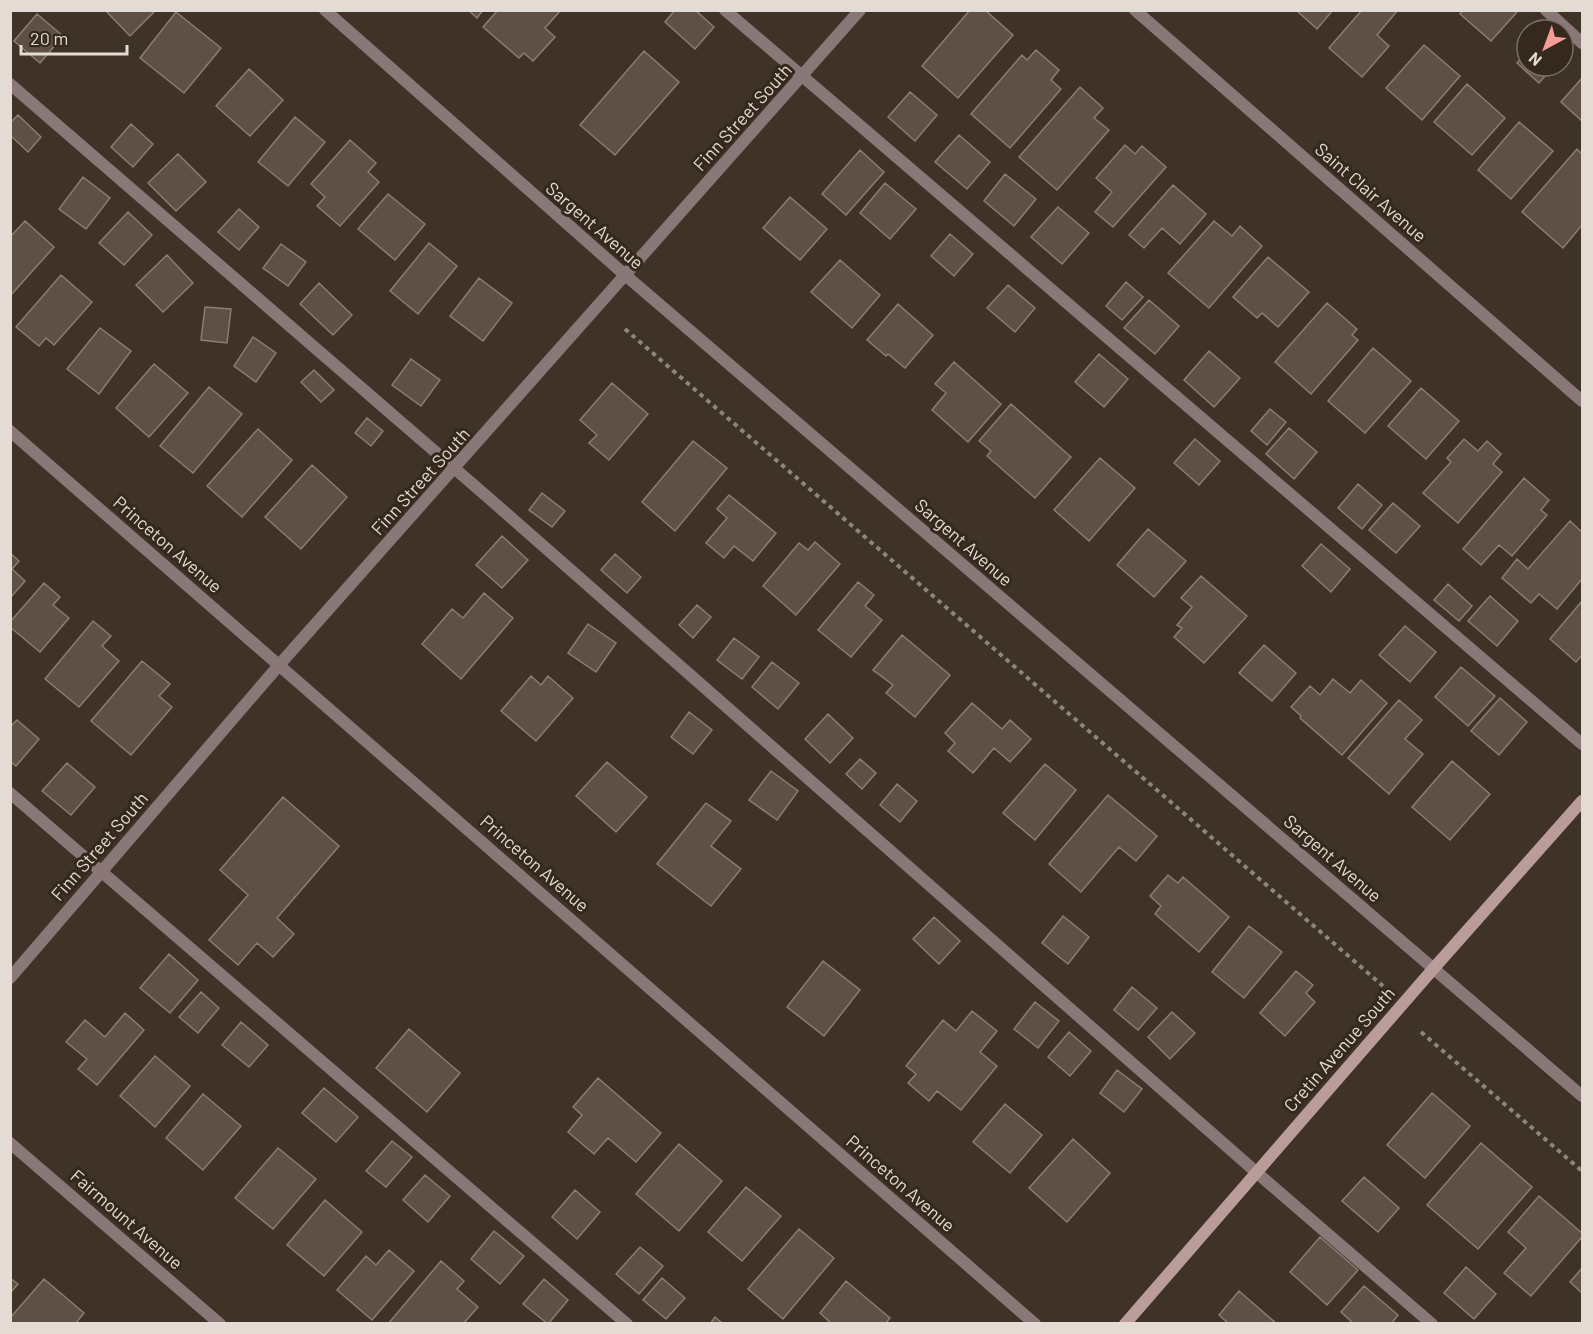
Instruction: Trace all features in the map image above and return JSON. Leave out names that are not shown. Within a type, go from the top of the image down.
[{"type":"main road","name":"Cretin Avenue South","points":[[1125,1323],[1582,801]]},
{"type":"street","name":"Sargent Avenue","points":[[325,10],[624,274],[1582,1096]]},
{"type":"street","points":[[725,10],[1582,744]]},
{"type":"street","name":"Finn Street South","points":[[10,978],[280,664],[860,10]]},
{"type":"street","name":"Saint Clair Avenue","points":[[1136,10],[1582,400]]},
{"type":"street","points":[[1546,10],[1582,43]]},
{"type":"street","points":[[10,84],[455,469],[1256,1172],[1432,1323]]},
{"type":"street","name":"Princeton Avenue","points":[[10,431],[1035,1323]]},
{"type":"street","points":[[10,793],[627,1323]]},
{"type":"street","name":"Fairmount Avenue","points":[[10,1143],[220,1323]]},
{"type":"path","points":[[625,330],[1383,986]]},
{"type":"path","points":[[1421,1032],[1582,1171]]},
{"type":"building","points":[[105,10],[156,10],[130,36]]},
{"type":"building","points":[[468,10],[483,10],[477,18]]},
{"type":"building","points":[[498,10],[561,10],[545,28],[555,37],[533,61],[524,53],[519,58],[483,27]]},
{"type":"building","points":[[675,10],[695,10],[714,27],[695,49],[665,22]]},
{"type":"building","points":[[970,10],[985,10],[1013,35],[958,98],[922,66]]},
{"type":"building","points":[[1296,10],[1333,10],[1317,29]]},
{"type":"building","points":[[1362,10],[1398,10],[1377,35],[1389,46],[1362,77],[1329,48]]},
{"type":"building","points":[[1463,10],[1515,10],[1517,12],[1491,41],[1460,14]]},
{"type":"building","points":[[176,12],[221,48],[184,93],[140,58]]},
{"type":"building","points":[[37,14],[63,36],[40,63],[14,41]]},
{"type":"building","points":[[1424,45],[1460,76],[1422,120],[1386,88]]},
{"type":"building","points":[[1036,50],[1059,70],[1051,80],[1061,89],[1010,148],[971,114],[1022,55],[1027,60]]},
{"type":"building","points":[[644,51],[679,82],[615,155],[580,125]]},
{"type":"building","points":[[249,69],[283,100],[250,136],[216,106]]},
{"type":"building","points":[[1534,78],[1543,78],[1539,83]]},
{"type":"building","points":[[1582,78],[1582,121],[1561,102]]},
{"type":"building","points":[[1467,84],[1505,118],[1472,155],[1434,122]]},
{"type":"building","points":[[1080,87],[1103,108],[1094,118],[1109,130],[1057,190],[1019,157]]},
{"type":"building","points":[[910,92],[937,115],[915,141],[888,117]]},
{"type":"building","points":[[18,115],[41,137],[28,152],[10,135],[10,123]]},
{"type":"building","points":[[295,117],[325,142],[288,186],[258,162]]},
{"type":"building","points":[[1519,122],[1553,151],[1511,199],[1478,170]]},
{"type":"building","points":[[131,124],[153,144],[133,167],[111,147]]},
{"type":"building","points":[[959,135],[990,162],[967,189],[935,162]]},
{"type":"building","points":[[350,140],[376,163],[368,172],[379,182],[340,226],[317,206],[325,197],[311,184]]},
{"type":"building","points":[[1125,145],[1135,154],[1142,146],[1166,167],[1113,227],[1095,212],[1112,192],[1096,178]]},
{"type":"building","points":[[1577,149],[1582,154],[1582,225],[1563,248],[1522,212]]},
{"type":"building","points":[[860,150],[884,172],[846,215],[822,194]]},
{"type":"building","points":[[178,154],[206,182],[176,211],[148,183]]},
{"type":"building","points":[[1005,174],[1036,199],[1014,226],[984,201]]},
{"type":"building","points":[[83,177],[110,198],[86,229],[59,209]]},
{"type":"building","points":[[885,183],[916,209],[890,239],[860,213]]},
{"type":"building","points":[[1173,185],[1206,214],[1180,244],[1162,228],[1144,248],[1129,235]]},
{"type":"building","points":[[388,194],[425,224],[395,260],[358,229]]},
{"type":"building","points":[[790,197],[827,229],[800,260],[763,228]]},
{"type":"building","points":[[1058,207],[1089,233],[1062,264],[1031,237]]},
{"type":"building","points":[[239,209],[259,227],[239,250],[218,232]]},
{"type":"building","points":[[128,212],[152,235],[124,265],[99,243]]},
{"type":"building","points":[[25,221],[54,247],[10,296],[10,237]]},
{"type":"building","points":[[1214,221],[1232,236],[1240,226],[1262,246],[1209,308],[1168,273]]},
{"type":"building","points":[[950,234],[973,254],[954,276],[931,256]]},
{"type":"building","points":[[429,243],[457,266],[418,314],[390,291]]},
{"type":"building","points":[[281,244],[306,262],[288,286],[263,268]]},
{"type":"building","points":[[167,255],[193,283],[163,312],[136,285]]},
{"type":"building","points":[[1268,257],[1309,292],[1278,327],[1262,313],[1257,318],[1233,297]]},
{"type":"building","points":[[840,260],[880,295],[852,328],[811,292]]},
{"type":"building","points":[[61,275],[92,302],[54,345],[46,338],[39,346],[16,327]]},
{"type":"building","points":[[479,278],[512,303],[483,341],[450,316]]},
{"type":"building","points":[[1126,282],[1143,297],[1122,320],[1106,306]]},
{"type":"building","points":[[319,283],[352,315],[333,335],[300,304]]},
{"type":"building","points":[[1008,285],[1035,308],[1015,332],[987,308]]},
{"type":"building","points":[[1149,300],[1179,326],[1155,354],[1124,328]]},
{"type":"building","points":[[1327,303],[1357,329],[1352,335],[1358,340],[1311,394],[1275,362]]},
{"type":"building","points":[[898,304],[933,335],[905,368],[867,340]]},
{"type":"building","points":[[205,307],[231,309],[227,343],[201,340]]},
{"type":"building","points":[[100,328],[131,351],[99,394],[67,369]]},
{"type":"building","points":[[253,337],[276,353],[256,382],[234,366]]},
{"type":"building","points":[[1373,348],[1411,381],[1365,433],[1328,401]]},
{"type":"building","points":[[1209,351],[1240,378],[1214,407],[1184,380]]},
{"type":"building","points":[[1099,354],[1128,379],[1104,407],[1075,382]]},
{"type":"building","points":[[411,359],[440,380],[421,406],[392,385]]},
{"type":"building","points":[[954,362],[1001,404],[968,442],[932,410],[946,393],[935,384]]},
{"type":"building","points":[[154,364],[188,393],[149,437],[116,408]]},
{"type":"building","points":[[314,370],[334,390],[321,402],[301,382]]},
{"type":"building","points":[[612,383],[648,414],[609,460],[589,443],[597,435],[580,420]]},
{"type":"building","points":[[209,387],[242,414],[193,473],[160,446]]},
{"type":"building","points":[[1421,388],[1459,421],[1426,459],[1388,426]]},
{"type":"building","points":[[1011,404],[1071,457],[1035,498],[987,456],[991,451],[979,441]]},
{"type":"building","points":[[1270,409],[1286,422],[1267,445],[1251,431]]},
{"type":"building","points":[[367,418],[383,431],[371,446],[355,433]]},
{"type":"building","points":[[1289,428],[1317,452],[1294,479],[1266,454]]},
{"type":"building","points":[[258,429],[292,460],[242,517],[207,486]]},
{"type":"building","points":[[1195,439],[1220,461],[1199,485],[1174,463]]},
{"type":"building","points":[[1464,439],[1478,451],[1487,441],[1501,454],[1493,464],[1502,472],[1458,523],[1423,493],[1451,462],[1447,458]]},
{"type":"building","points":[[693,441],[727,468],[675,531],[642,502]]},
{"type":"building","points":[[1100,458],[1135,488],[1089,541],[1054,510]]},
{"type":"building","points":[[312,465],[347,497],[301,549],[265,517]]},
{"type":"building","points":[[1524,478],[1549,500],[1541,510],[1547,515],[1512,556],[1499,545],[1481,565],[1463,549]]},
{"type":"building","points":[[1358,484],[1382,505],[1362,529],[1338,508]]},
{"type":"building","points":[[542,493],[565,511],[552,527],[529,510]]},
{"type":"building","points":[[729,495],[776,533],[753,561],[734,546],[724,558],[706,543],[727,518],[717,509]]},
{"type":"building","points":[[1393,503],[1420,526],[1396,553],[1369,530]]},
{"type":"building","points":[[1570,521],[1582,532],[1582,579],[1557,609],[1539,594],[1531,603],[1502,578],[1517,559],[1528,569]]},
{"type":"building","points":[[1148,529],[1186,561],[1154,597],[1117,565]]},
{"type":"building","points":[[502,536],[528,560],[502,588],[476,565]]},
{"type":"building","points":[[815,542],[840,564],[796,615],[763,586],[799,543],[808,550]]},
{"type":"building","points":[[1321,544],[1350,569],[1331,592],[1302,566]]},
{"type":"building","points":[[10,553],[19,561],[12,569],[25,581],[10,598]]},
{"type":"building","points":[[615,554],[641,577],[627,593],[601,570]]},
{"type":"building","points":[[1201,576],[1247,616],[1204,663],[1174,637],[1182,628],[1177,625],[1192,607],[1181,598]]},
{"type":"building","points":[[858,582],[874,595],[865,606],[882,620],[851,657],[818,630]]},
{"type":"building","points":[[44,583],[60,597],[53,605],[69,618],[40,652],[10,627],[10,622]]},
{"type":"building","points":[[1448,584],[1472,606],[1459,621],[1434,600]]},
{"type":"building","points":[[484,593],[513,618],[461,679],[422,644],[452,609],[463,618]]},
{"type":"building","points":[[1490,596],[1518,621],[1497,646],[1468,621]]},
{"type":"building","points":[[1582,601],[1582,655],[1576,662],[1550,639]]},
{"type":"building","points":[[697,605],[711,617],[693,638],[679,625]]},
{"type":"building","points":[[93,621],[111,636],[102,646],[119,661],[79,707],[45,679]]},
{"type":"building","points":[[588,624],[616,643],[596,672],[568,653]]},
{"type":"building","points":[[1405,626],[1436,652],[1410,682],[1379,655]]},
{"type":"building","points":[[902,635],[950,675],[915,717],[886,693],[893,685],[873,670]]},
{"type":"building","points":[[734,638],[759,657],[742,679],[717,660]]},
{"type":"building","points":[[1264,645],[1296,673],[1272,701],[1239,673]]},
{"type":"building","points":[[142,661],[170,684],[159,696],[172,707],[131,755],[91,721]]},
{"type":"building","points":[[772,662],[799,683],[778,709],[752,687]]},
{"type":"building","points":[[1461,667],[1495,696],[1468,726],[1435,697]]},
{"type":"building","points":[[531,676],[541,685],[548,676],[573,698],[536,741],[501,711]]},
{"type":"building","points":[[1333,679],[1350,693],[1361,680],[1387,703],[1342,755],[1300,718],[1301,716],[1291,707],[1310,686],[1320,695]]},
{"type":"building","points":[[1500,698],[1527,722],[1499,755],[1471,731]]},
{"type":"building","points":[[1399,700],[1422,720],[1405,739],[1423,754],[1389,794],[1348,758]]},
{"type":"building","points":[[972,703],[1002,729],[1010,720],[1031,739],[1010,762],[994,748],[973,773],[948,751],[955,743],[945,733]]},
{"type":"building","points":[[689,712],[712,730],[693,754],[671,737]]},
{"type":"building","points":[[828,714],[853,738],[830,763],[805,739]]},
{"type":"building","points":[[17,720],[39,739],[16,766],[10,761],[10,727]]},
{"type":"building","points":[[860,759],[876,773],[862,789],[846,774]]},
{"type":"building","points":[[1452,761],[1490,794],[1450,840],[1412,807]]},
{"type":"building","points":[[607,762],[647,797],[616,832],[576,796]]},
{"type":"building","points":[[67,763],[95,787],[71,815],[42,791]]},
{"type":"building","points":[[1045,764],[1076,790],[1035,840],[1003,813]]},
{"type":"building","points":[[771,771],[798,791],[777,820],[749,800]]},
{"type":"building","points":[[897,784],[917,801],[900,822],[880,805]]},
{"type":"building","points":[[1108,795],[1157,836],[1136,861],[1119,847],[1081,892],[1049,864]]},
{"type":"building","points":[[283,797],[339,846],[277,918],[294,934],[273,957],[257,943],[238,965],[209,940],[248,895],[220,870]]},
{"type":"building","points":[[706,803],[731,821],[711,846],[741,869],[711,906],[657,864]]},
{"type":"building","points":[[1168,875],[1178,883],[1183,877],[1229,917],[1199,952],[1155,914],[1161,906],[1150,896]]},
{"type":"building","points":[[1063,916],[1089,937],[1068,964],[1042,943]]},
{"type":"building","points":[[934,917],[960,941],[939,964],[913,939]]},
{"type":"building","points":[[1249,926],[1282,952],[1244,998],[1212,972]]},
{"type":"building","points":[[169,954],[198,980],[170,1013],[140,988]]},
{"type":"building","points":[[823,961],[860,990],[824,1036],[787,1007]]},
{"type":"building","points":[[1296,971],[1313,985],[1306,993],[1315,1002],[1285,1036],[1260,1013]]},
{"type":"building","points":[[1132,987],[1157,1008],[1138,1030],[1114,1010]]},
{"type":"building","points":[[201,992],[219,1008],[198,1033],[179,1017]]},
{"type":"building","points":[[1035,1002],[1059,1021],[1038,1048],[1014,1029]]},
{"type":"building","points":[[972,1011],[997,1031],[980,1052],[997,1066],[961,1110],[937,1091],[929,1101],[908,1083],[916,1074],[906,1066],[943,1020],[956,1031]]},
{"type":"building","points":[[1172,1012],[1195,1033],[1170,1059],[1148,1037]]},
{"type":"building","points":[[125,1013],[144,1030],[97,1085],[78,1069],[87,1059],[66,1042],[85,1020],[105,1037]]},
{"type":"building","points":[[241,1022],[268,1045],[249,1067],[222,1045]]},
{"type":"building","points":[[409,1029],[460,1073],[427,1112],[376,1068]]},
{"type":"building","points":[[1069,1032],[1091,1051],[1070,1076],[1048,1057]]},
{"type":"building","points":[[155,1056],[190,1086],[155,1127],[120,1096]]},
{"type":"building","points":[[1117,1070],[1142,1089],[1124,1112],[1100,1093]]},
{"type":"building","points":[[598,1078],[661,1133],[636,1162],[608,1138],[594,1154],[568,1132],[582,1115],[573,1107]]},
{"type":"building","points":[[324,1088],[358,1117],[336,1142],[302,1113]]},
{"type":"building","points":[[1432,1093],[1470,1126],[1425,1178],[1387,1145]]},
{"type":"building","points":[[203,1094],[241,1126],[203,1170],[166,1138]]},
{"type":"building","points":[[1005,1104],[1042,1135],[1010,1173],[973,1142]]},
{"type":"building","points":[[1073,1139],[1110,1173],[1067,1222],[1029,1188]]},
{"type":"building","points":[[392,1141],[412,1157],[386,1187],[366,1171]]},
{"type":"building","points":[[1481,1143],[1532,1187],[1478,1249],[1427,1205]]},
{"type":"building","points":[[679,1144],[722,1181],[679,1231],[636,1194]]},
{"type":"building","points":[[278,1148],[316,1179],[273,1229],[235,1198]]},
{"type":"building","points":[[425,1175],[450,1196],[428,1222],[403,1200]]},
{"type":"building","points":[[1364,1177],[1399,1208],[1378,1232],[1342,1201]]},
{"type":"building","points":[[746,1187],[781,1216],[742,1261],[708,1232]]},
{"type":"building","points":[[575,1190],[600,1212],[577,1239],[552,1217]]},
{"type":"building","points":[[1539,1196],[1582,1233],[1582,1237],[1531,1296],[1504,1273],[1526,1248],[1508,1232]]},
{"type":"building","points":[[325,1200],[362,1232],[324,1276],[287,1245]]},
{"type":"building","points":[[799,1229],[834,1258],[783,1319],[748,1289]]},
{"type":"building","points":[[494,1231],[524,1256],[500,1284],[471,1259]]},
{"type":"building","points":[[1320,1237],[1358,1270],[1327,1305],[1290,1272]]},
{"type":"building","points":[[640,1247],[663,1266],[639,1294],[616,1274]]},
{"type":"building","points":[[389,1250],[414,1271],[372,1320],[337,1290],[366,1256],[376,1265]]},
{"type":"building","points":[[441,1261],[464,1281],[457,1289],[478,1307],[463,1324],[388,1324]]},
{"type":"building","points":[[1466,1267],[1496,1294],[1474,1319],[1444,1293]]},
{"type":"building","points":[[1582,1268],[1582,1293],[1570,1282]]},
{"type":"building","points":[[10,1278],[18,1284],[10,1293]]},
{"type":"building","points":[[662,1278],[685,1298],[666,1319],[643,1300]]},
{"type":"building","points":[[44,1279],[84,1313],[75,1324],[10,1324],[10,1318]]},
{"type":"building","points":[[544,1279],[568,1300],[548,1324],[523,1304]]},
{"type":"building","points":[[846,1281],[890,1318],[885,1324],[832,1324],[820,1313]]},
{"type":"building","points":[[1364,1286],[1398,1315],[1391,1324],[1354,1324],[1341,1312]]},
{"type":"building","points":[[1239,1291],[1277,1324],[1229,1324],[1219,1315]]},
{"type":"building","points":[[715,1317],[723,1324],[710,1324]]}]
